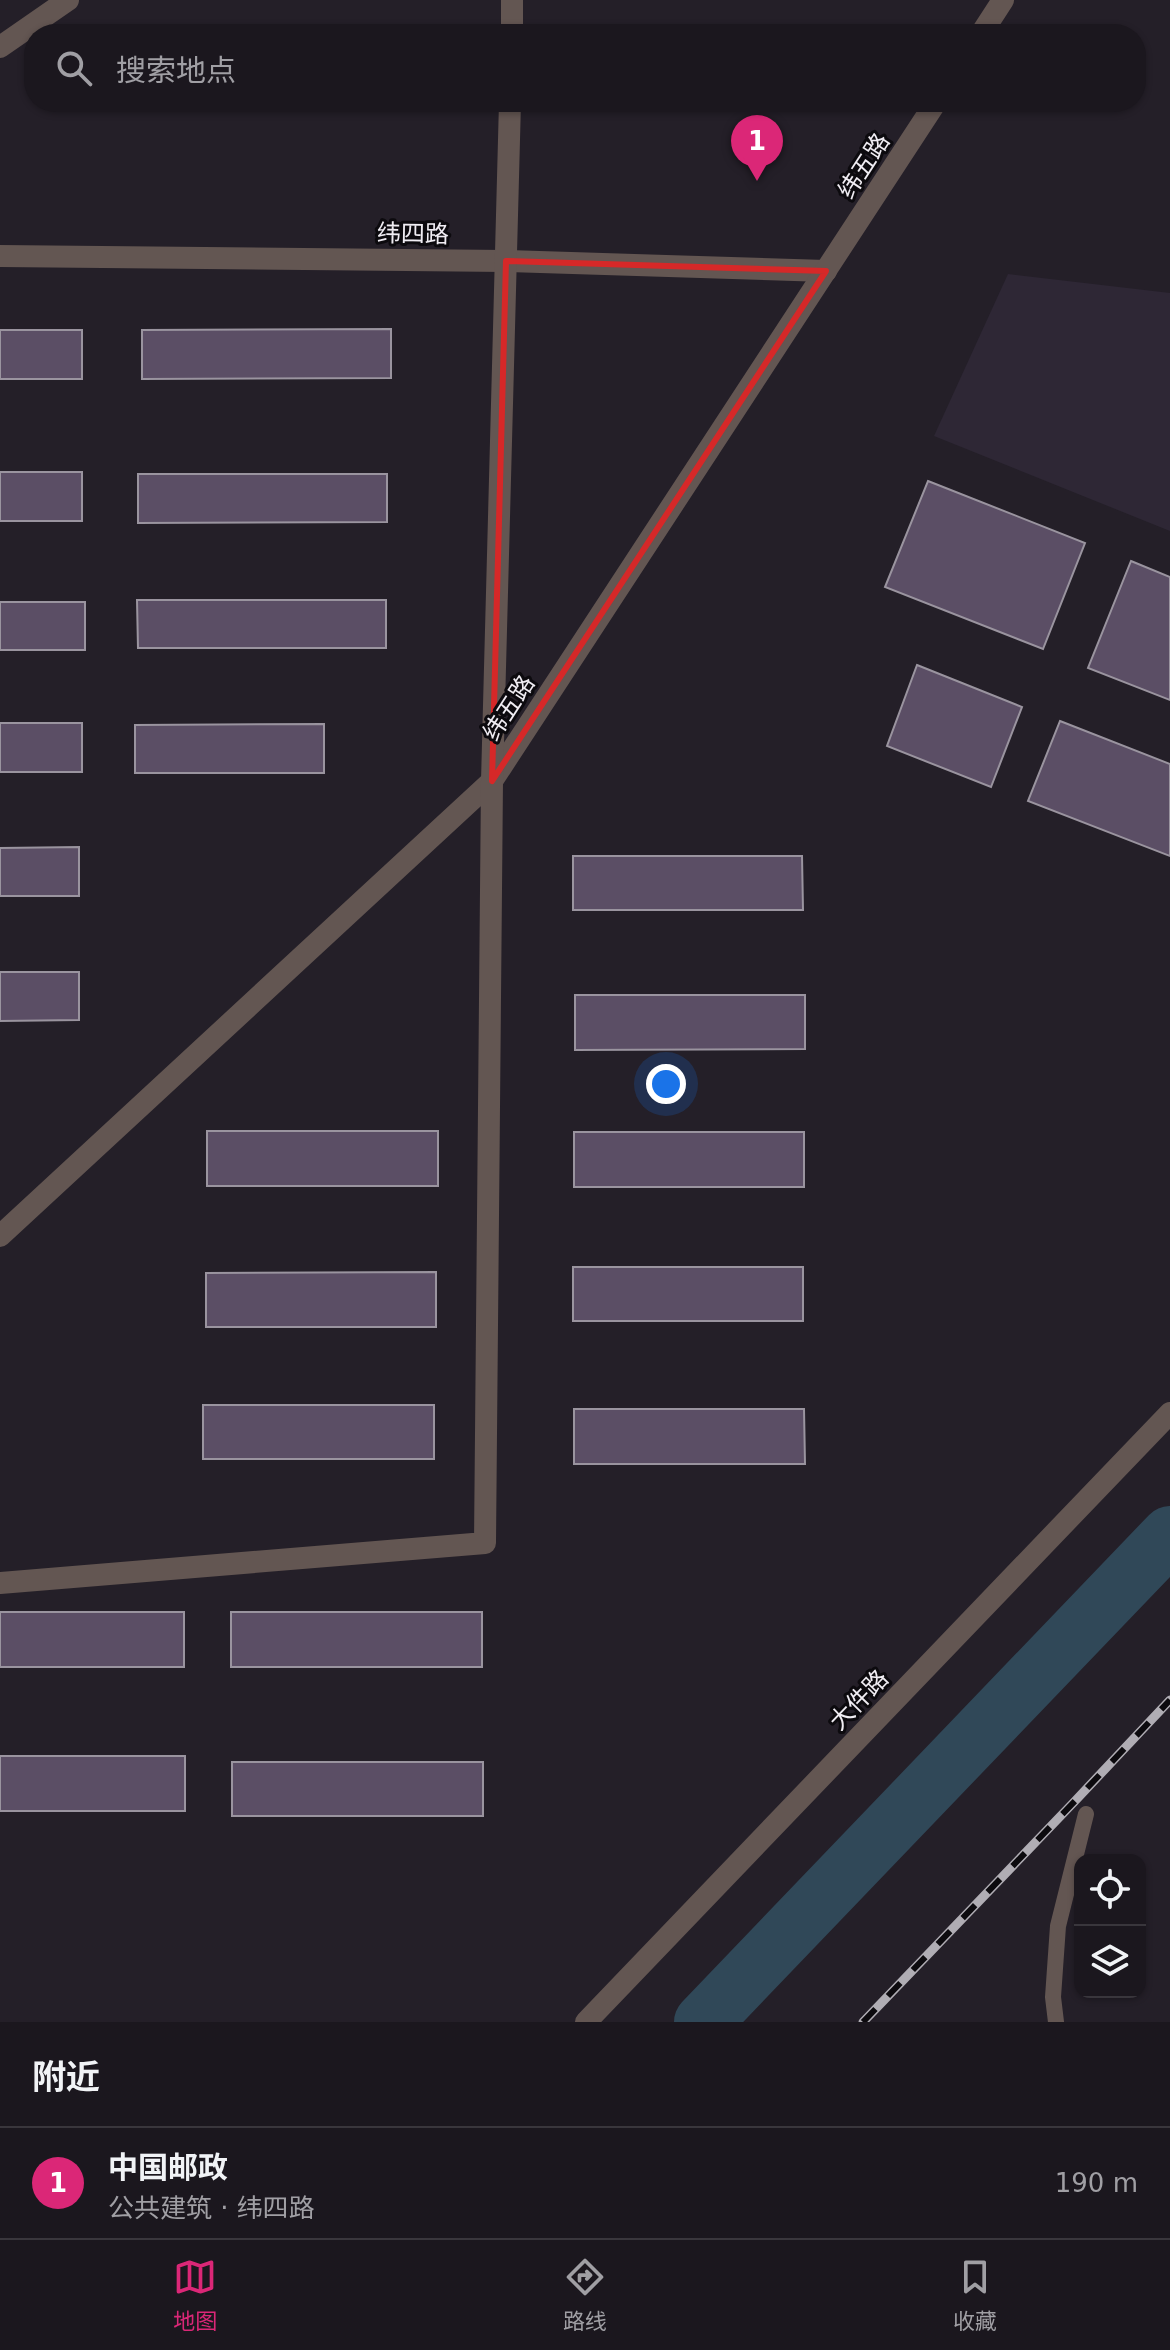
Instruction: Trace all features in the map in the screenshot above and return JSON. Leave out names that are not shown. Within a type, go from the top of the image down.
[{"type":"street","points":[[33,24],[68,0]]},
{"type":"street","points":[[512,0],[512,24]]},
{"type":"street","points":[[987,24],[1003,0]]},
{"type":"street","points":[[0,47],[24,30]]},
{"type":"street","points":[[0,1583],[485,1543],[492,781],[510,112]]},
{"type":"street","name":"纬五路","points":[[0,1236],[492,781],[929,112]]},
{"type":"street","name":"纬四路","points":[[0,256],[506,261],[826,271]]},
{"type":"street","name":"大件路","points":[[586,2022],[1170,1413]]},
{"type":"lane","points":[[1056,2022],[1053,1997],[1058,1926],[1086,1814]]},
{"type":"highlighted area","points":[[506,261],[826,271],[492,781]]},
{"type":"shaded area","points":[[1008,274],[1170,293],[1170,531],[934,436]]},
{"type":"building","points":[[391,329],[391,378],[142,379],[142,330]]},
{"type":"building","points":[[0,330],[82,330],[82,379],[0,379]]},
{"type":"building","points":[[0,472],[82,472],[82,521],[0,521]]},
{"type":"building","points":[[138,474],[387,474],[387,522],[138,523]]},
{"type":"building","points":[[928,481],[1085,543],[1043,649],[885,587]]},
{"type":"building","points":[[1131,561],[1170,577],[1170,700],[1088,668]]},
{"type":"building","points":[[137,600],[386,600],[386,648],[138,648]]},
{"type":"building","points":[[0,602],[85,602],[85,650],[0,650]]},
{"type":"building","points":[[917,665],[1022,707],[991,787],[887,746]]},
{"type":"building","points":[[1060,721],[1170,764],[1170,856],[1028,801]]},
{"type":"building","points":[[0,723],[82,723],[82,772],[0,772]]},
{"type":"building","points":[[324,724],[324,773],[135,773],[135,725]]},
{"type":"building","points":[[79,847],[79,896],[0,896],[0,848]]},
{"type":"building","points":[[573,856],[802,856],[803,910],[573,910]]},
{"type":"building","points":[[0,972],[79,972],[79,1020],[0,1021]]},
{"type":"building","points":[[575,995],[805,995],[805,1049],[575,1050]]},
{"type":"building","points":[[207,1131],[438,1131],[438,1186],[207,1186]]},
{"type":"building","points":[[574,1132],[804,1132],[804,1187],[574,1187]]},
{"type":"building","points":[[573,1267],[803,1267],[803,1321],[573,1321]]},
{"type":"building","points":[[436,1272],[436,1327],[206,1327],[206,1273]]},
{"type":"building","points":[[203,1405],[434,1405],[434,1459],[203,1459]]},
{"type":"building","points":[[574,1409],[804,1409],[805,1464],[574,1464]]},
{"type":"building","points":[[0,1612],[184,1612],[184,1667],[0,1667]]},
{"type":"building","points":[[231,1612],[482,1612],[482,1667],[231,1667]]},
{"type":"building","points":[[0,1756],[185,1756],[185,1811],[0,1811]]},
{"type":"building","points":[[232,1762],[483,1762],[483,1816],[232,1816]]},
{"type":"waterway","points":[[703,2022],[1170,1535]]},
{"type":"railway","points":[[863,2022],[1170,1700]]},
{"type":"place","name":"中国邮政","points":[[757,181]]}]
